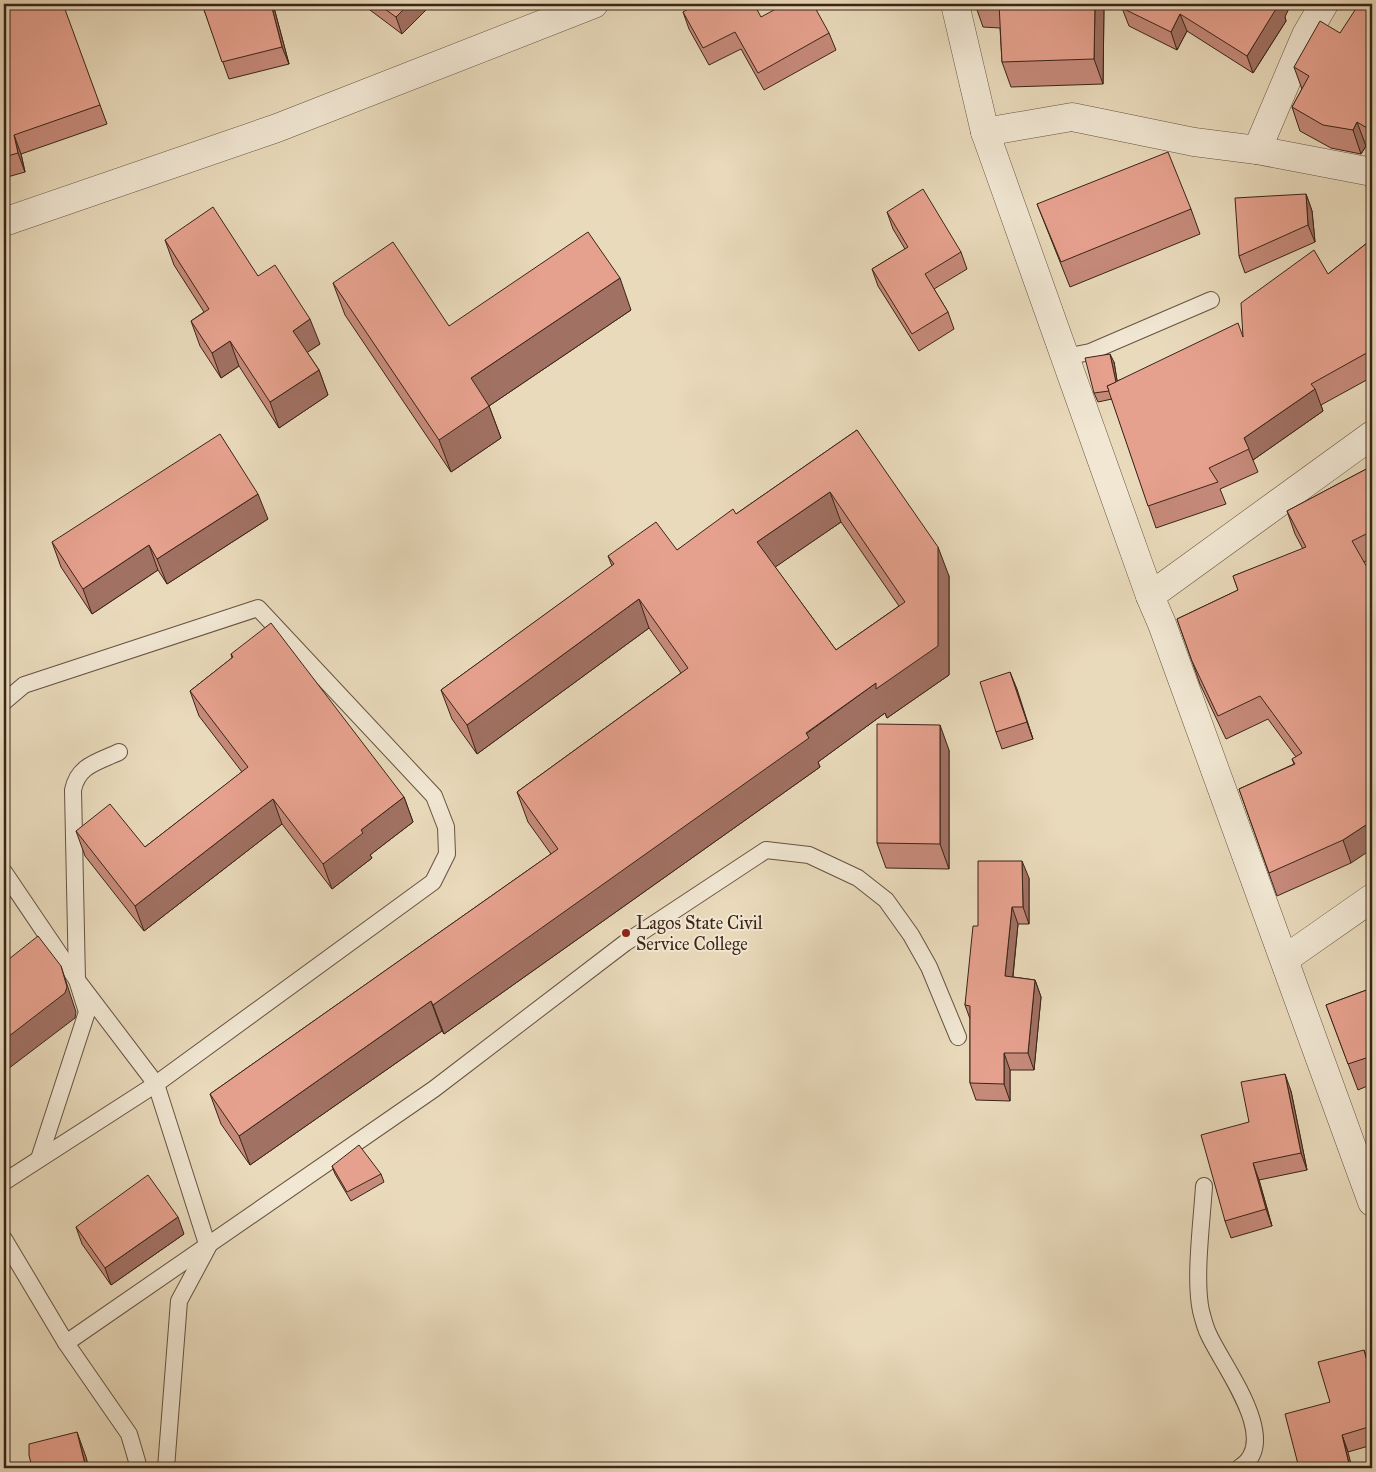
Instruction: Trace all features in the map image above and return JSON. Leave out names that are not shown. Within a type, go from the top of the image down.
[{"type":"street","points":[[4,222],[277,128],[594,4]]},
{"type":"street","points":[[955,4],[985,132],[1150,596],[1284,959],[1362,1144],[1372,1202]]},
{"type":"street","points":[[1257,150],[1306,35],[1324,4]]},
{"type":"street","points":[[985,132],[1072,117],[1194,142],[1257,150],[1372,172]]},
{"type":"street","points":[[1150,596],[1372,435]]},
{"type":"street","points":[[1284,959],[1372,898]]},
{"type":"lane","points":[[1065,357],[1090,352],[1211,300]]},
{"type":"lane","points":[[4,702],[24,686],[258,608],[434,796],[446,827],[447,854],[433,882],[156,1084],[4,1182]]},
{"type":"lane","points":[[39,1159],[88,1012],[77,980],[73,790],[76,778],[82,770],[119,752]]},
{"type":"lane","points":[[66,1343],[208,1247],[434,1089],[625,943],[766,850],[809,855],[858,878],[886,900],[911,935],[929,967],[958,1037]]},
{"type":"lane","points":[[4,872],[77,980],[156,1084],[208,1247],[178,1301],[166,1468]]},
{"type":"lane","points":[[1204,1186],[1199,1283],[1201,1309],[1208,1333],[1252,1416],[1255,1432],[1253,1453],[1249,1462],[1239,1468]]},
{"type":"lane","points":[[4,1239],[66,1343],[129,1434],[139,1468]]},
{"type":"building","points":[[4,4],[63,4],[100,105],[14,135],[18,153],[4,157]]},
{"type":"building","points":[[202,4],[271,4],[282,47],[222,62]]},
{"type":"building","points":[[378,4],[409,4],[396,17]]},
{"type":"building","points":[[697,4],[754,4],[761,17],[785,4],[813,4],[829,33],[758,73],[735,32],[703,48],[683,12]]},
{"type":"building","points":[[999,4],[1095,4],[1094,59],[1002,62]]},
{"type":"building","points":[[1124,4],[1279,4],[1247,56],[1180,14],[1171,32],[1122,8]]},
{"type":"building","points":[[1359,4],[1372,4],[1372,131],[1357,122],[1353,130],[1323,125],[1292,107],[1309,76],[1294,67],[1320,21],[1340,33]]},
{"type":"building","points":[[1168,152],[1191,209],[1061,262],[1037,204]]},
{"type":"building","points":[[923,189],[961,252],[925,274],[948,312],[912,334],[872,269],[908,247],[887,212]]},
{"type":"building","points":[[1306,194],[1308,225],[1239,256],[1235,198]]},
{"type":"building","points":[[213,207],[258,276],[275,265],[310,319],[293,331],[319,370],[270,402],[230,341],[212,353],[191,321],[209,309],[165,240]]},
{"type":"building","points":[[588,232],[620,278],[471,378],[489,406],[439,440],[333,283],[393,242],[449,326]]},
{"type":"building","points":[[1372,239],[1372,350],[1311,384],[1315,389],[1244,438],[1249,449],[1209,468],[1218,482],[1148,506],[1107,386],[1238,323],[1243,337],[1241,303],[1314,250],[1328,274]]},
{"type":"building","points":[[1110,354],[1116,382],[1107,386],[1109,391],[1094,393],[1085,358]]},
{"type":"building","points":[[857,430],[938,547],[938,646],[876,689],[876,683],[806,733],[809,738],[433,1005],[431,1001],[239,1136],[210,1094],[558,849],[517,792],[688,668],[639,599],[467,725],[441,690],[614,564],[608,556],[656,522],[677,550],[733,509],[736,514]],"holes":[[[830,492],[905,602],[836,650],[757,542]]]},
{"type":"building","points":[[220,434],[258,494],[157,559],[149,545],[83,589],[52,542]]},
{"type":"building","points":[[1372,466],[1372,531],[1352,541],[1372,576],[1372,821],[1343,840],[1269,873],[1239,789],[1295,764],[1292,759],[1302,753],[1260,696],[1218,716],[1192,661],[1177,619],[1238,590],[1233,576],[1306,547],[1287,511]]},
{"type":"building","points":[[271,623],[404,797],[361,830],[363,833],[323,864],[273,799],[135,906],[76,831],[110,804],[145,847],[248,767],[190,691],[233,657],[231,654]]},
{"type":"building","points":[[1010,672],[1027,722],[996,732],[980,682]]},
{"type":"building","points":[[877,724],[940,725],[940,844],[877,843]]},
{"type":"building","points":[[978,861],[1022,861],[1023,907],[1012,907],[1005,976],[1035,980],[1028,1053],[1004,1053],[1004,1084],[970,1083],[970,1006],[965,1005],[973,926],[978,926]]},
{"type":"building","points":[[38,936],[61,966],[67,987],[65,993],[4,1040],[4,963]]},
{"type":"building","points":[[1372,988],[1372,1056],[1348,1064],[1326,1005]]},
{"type":"building","points":[[1285,1074],[1301,1153],[1253,1163],[1266,1209],[1225,1221],[1201,1135],[1249,1122],[1241,1082]]},
{"type":"building","points":[[359,1145],[381,1174],[347,1192],[332,1166]]},
{"type":"building","points":[[148,1175],[178,1217],[105,1268],[76,1227]]},
{"type":"building","points":[[1364,1350],[1372,1380],[1372,1426],[1342,1435],[1350,1468],[1299,1468],[1285,1414],[1330,1402],[1318,1362]]},
{"type":"building","points":[[77,1432],[86,1468],[32,1468],[29,1444]]},
{"type":"place","name":"Lagos State Civil Service College","points":[[626,933]]}]
